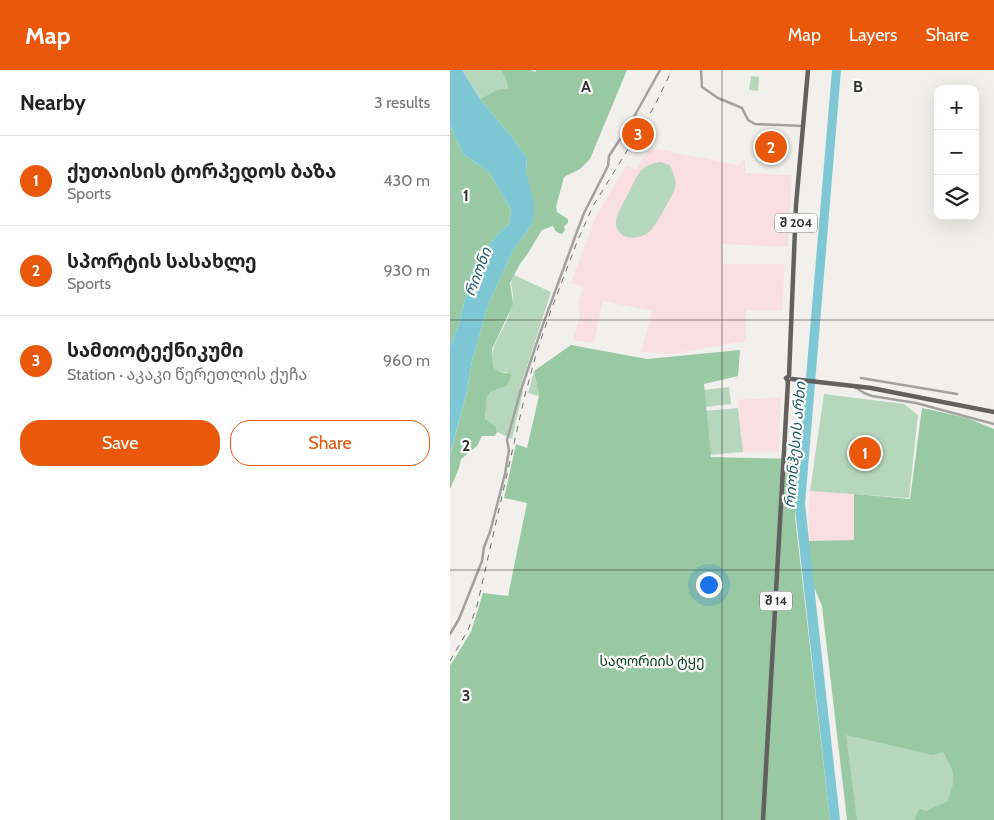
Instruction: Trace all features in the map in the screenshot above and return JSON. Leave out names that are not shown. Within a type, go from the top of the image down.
[{"type":"main road","name":"შ 204","points":[[790,379],[796,205],[808,70]]},
{"type":"main road","points":[[790,379],[854,386],[994,412]]},
{"type":"main road","name":"შ 14","points":[[763,820],[790,379]]},
{"type":"street","points":[[450,634],[459,619],[482,561],[484,547],[505,474],[509,450],[507,440],[520,393],[584,213],[608,166],[609,156],[630,124],[660,70]]},
{"type":"street","points":[[701,70],[702,87],[718,98],[742,108],[748,120],[755,124],[803,126]]},
{"type":"street","points":[[862,378],[957,394]]},
{"type":"street","points":[[854,386],[858,390],[872,396],[936,408],[994,424]]},
{"type":"shaded area","points":[[650,148],[738,165],[745,160],[745,173],[792,175],[788,247],[722,244],[723,264],[785,264],[782,311],[746,310],[746,341],[671,354],[641,352],[652,311],[603,301],[594,343],[573,340],[580,316],[578,301],[584,287],[571,283],[595,218],[626,166],[636,170]]},
{"type":"shaded area","points":[[781,397],[779,452],[743,452],[738,400]]},
{"type":"shaded area","points":[[810,491],[854,494],[854,540],[810,541],[808,516]]},
{"type":"green space","points":[[462,70],[501,70],[508,88],[496,90],[480,99]]},
{"type":"green space","points":[[501,70],[530,70],[536,72],[536,70],[627,70],[590,159],[580,169],[564,177],[556,207],[557,212],[568,219],[568,223],[564,226],[565,230],[560,234],[556,232],[553,226],[542,230],[510,283],[513,304],[492,349],[493,367],[500,372],[512,374],[507,386],[493,391],[487,396],[485,419],[496,427],[497,432],[495,436],[482,436],[477,446],[461,459],[450,489],[450,456],[467,391],[472,361],[489,302],[514,249],[532,224],[526,172],[527,158],[480,99],[496,90],[508,88]]},
{"type":"green space","points":[[751,76],[759,77],[758,91],[749,90]]},
{"type":"green space","points":[[450,125],[463,154],[489,172],[511,210],[509,224],[495,237],[474,265],[459,323],[450,348]]},
{"type":"green space","points":[[660,162],[670,165],[675,179],[674,191],[650,231],[641,237],[635,238],[621,234],[616,220],[635,180],[643,169]]},
{"type":"green space","points":[[514,275],[551,292],[520,388],[523,391],[512,439],[497,432],[496,427],[485,420],[487,397],[493,391],[507,386],[507,372],[500,372],[493,367],[492,358],[495,344],[508,318],[513,295],[511,283]]},
{"type":"green space","name":"საღორიის ტყე","points":[[571,345],[647,359],[740,350],[738,376],[704,384],[711,457],[800,459],[795,517],[830,820],[450,820],[450,666],[471,632],[483,593],[508,596],[527,503],[504,498],[516,444],[527,448],[539,396],[534,371]]},
{"type":"green space","points":[[534,371],[539,396],[528,393]]},
{"type":"green space","points":[[729,387],[731,404],[705,407],[703,390]]},
{"type":"green space","points":[[824,394],[904,404],[918,415],[909,498],[810,491]]},
{"type":"green space","points":[[738,408],[743,452],[708,455],[704,411]]},
{"type":"green space","points":[[922,408],[967,418],[994,429],[994,820],[914,820],[919,809],[926,811],[948,801],[953,776],[943,752],[933,755],[846,735],[857,820],[847,820],[822,606],[813,585],[808,541],[854,540],[854,494],[910,499]]},
{"type":"green space","points":[[962,653],[959,820],[850,820],[840,731]]},
{"type":"water","name":"რიონი","points":[[450,70],[462,70],[480,99],[527,158],[526,172],[534,202],[534,214],[532,224],[514,249],[489,302],[472,361],[467,391],[450,455],[450,348],[459,323],[474,265],[495,237],[509,224],[511,210],[489,172],[463,154],[450,125]]},
{"type":"water","points":[[832,70],[841,70],[805,504],[840,820],[830,820],[795,508]]},
{"type":"railway","points":[[450,661],[468,630],[477,606],[525,395],[550,313],[593,206],[654,107],[672,70]]},
{"type":"place","name":"სამთოტექნიკუმი","points":[[638,134]]},
{"type":"place","name":"სპორტის სასახლე","points":[[771,147]]},
{"type":"place","name":"ქუთაისის ტორპედოს ბაზა","points":[[865,453]]},
{"type":"water label","name":"რიონჰესის არხი","points":[[795,445]]}]
